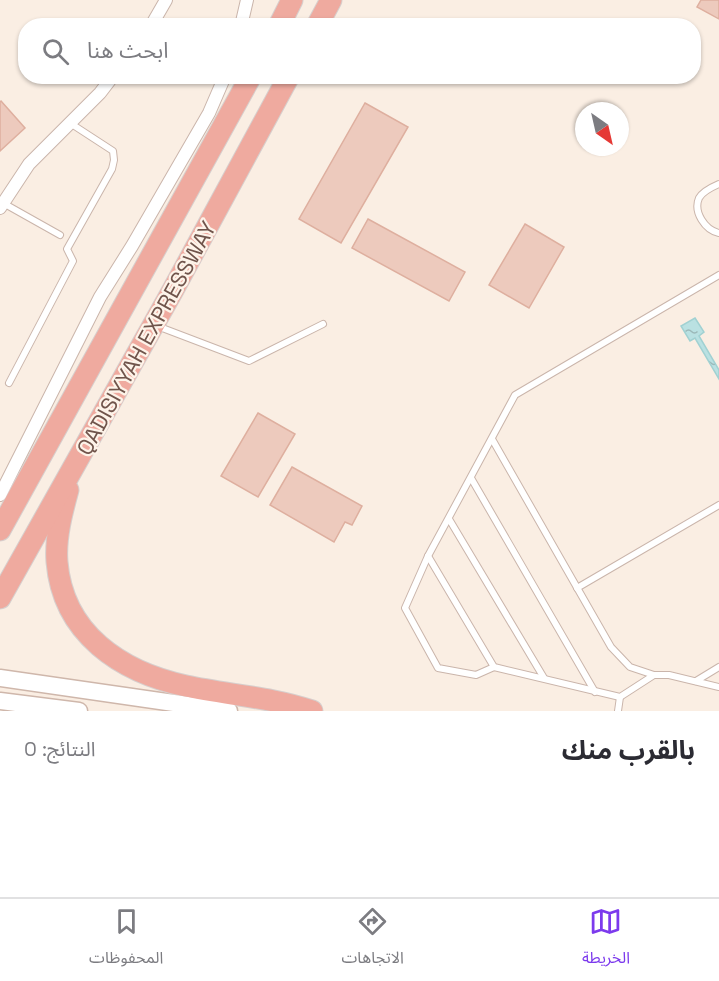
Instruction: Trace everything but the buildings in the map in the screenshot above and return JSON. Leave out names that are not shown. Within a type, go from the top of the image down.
[{"type":"highway","points":[[283,18],[292,0]]},
{"type":"highway","points":[[321,18],[331,0]]},
{"type":"highway","name":"QADISIYYAH EXPRESSWAY","points":[[0,530],[247,84]]},
{"type":"highway","name":"QADISIYYAH EXPRESSWAY","points":[[0,598],[154,325],[285,84]]},
{"type":"highway","points":[[74,467],[58,537],[57,561],[61,583],[72,611],[86,633],[107,654],[132,668],[165,680],[187,686],[273,700],[312,711]]},
{"type":"main road","points":[[0,678],[229,711]]},
{"type":"main road","points":[[0,701],[79,711]]},
{"type":"street","points":[[156,18],[166,0]]},
{"type":"street","points":[[243,18],[247,0]]},
{"type":"street","points":[[2,206],[29,164],[107,84]]},
{"type":"street","points":[[0,495],[100,297],[209,113],[222,84]]},
{"type":"lane","points":[[9,383],[74,261],[67,249],[112,169],[113,151],[70,123]]},
{"type":"lane","points":[[719,184],[710,187],[699,199],[698,212],[705,225],[713,232],[719,233]]},
{"type":"lane","points":[[2,206],[60,234]]},
{"type":"lane","points":[[654,675],[620,697],[494,668],[476,675],[438,668],[405,608],[429,556],[515,395],[719,275]]},
{"type":"lane","points":[[154,325],[249,361],[323,324]]},
{"type":"lane","points":[[492,439],[611,647],[630,668],[654,675],[669,675],[719,687]]},
{"type":"lane","points":[[471,478],[595,692]]},
{"type":"lane","points":[[577,588],[719,505]]},
{"type":"lane","points":[[449,519],[544,678]]},
{"type":"lane","points":[[429,556],[494,668]]},
{"type":"lane","points":[[696,681],[719,667]]},
{"type":"lane","points":[[618,711],[620,697]]},
{"type":"water","points":[[695,318],[704,332],[699,336],[719,370],[719,379],[695,338],[690,341],[681,326]]}]
